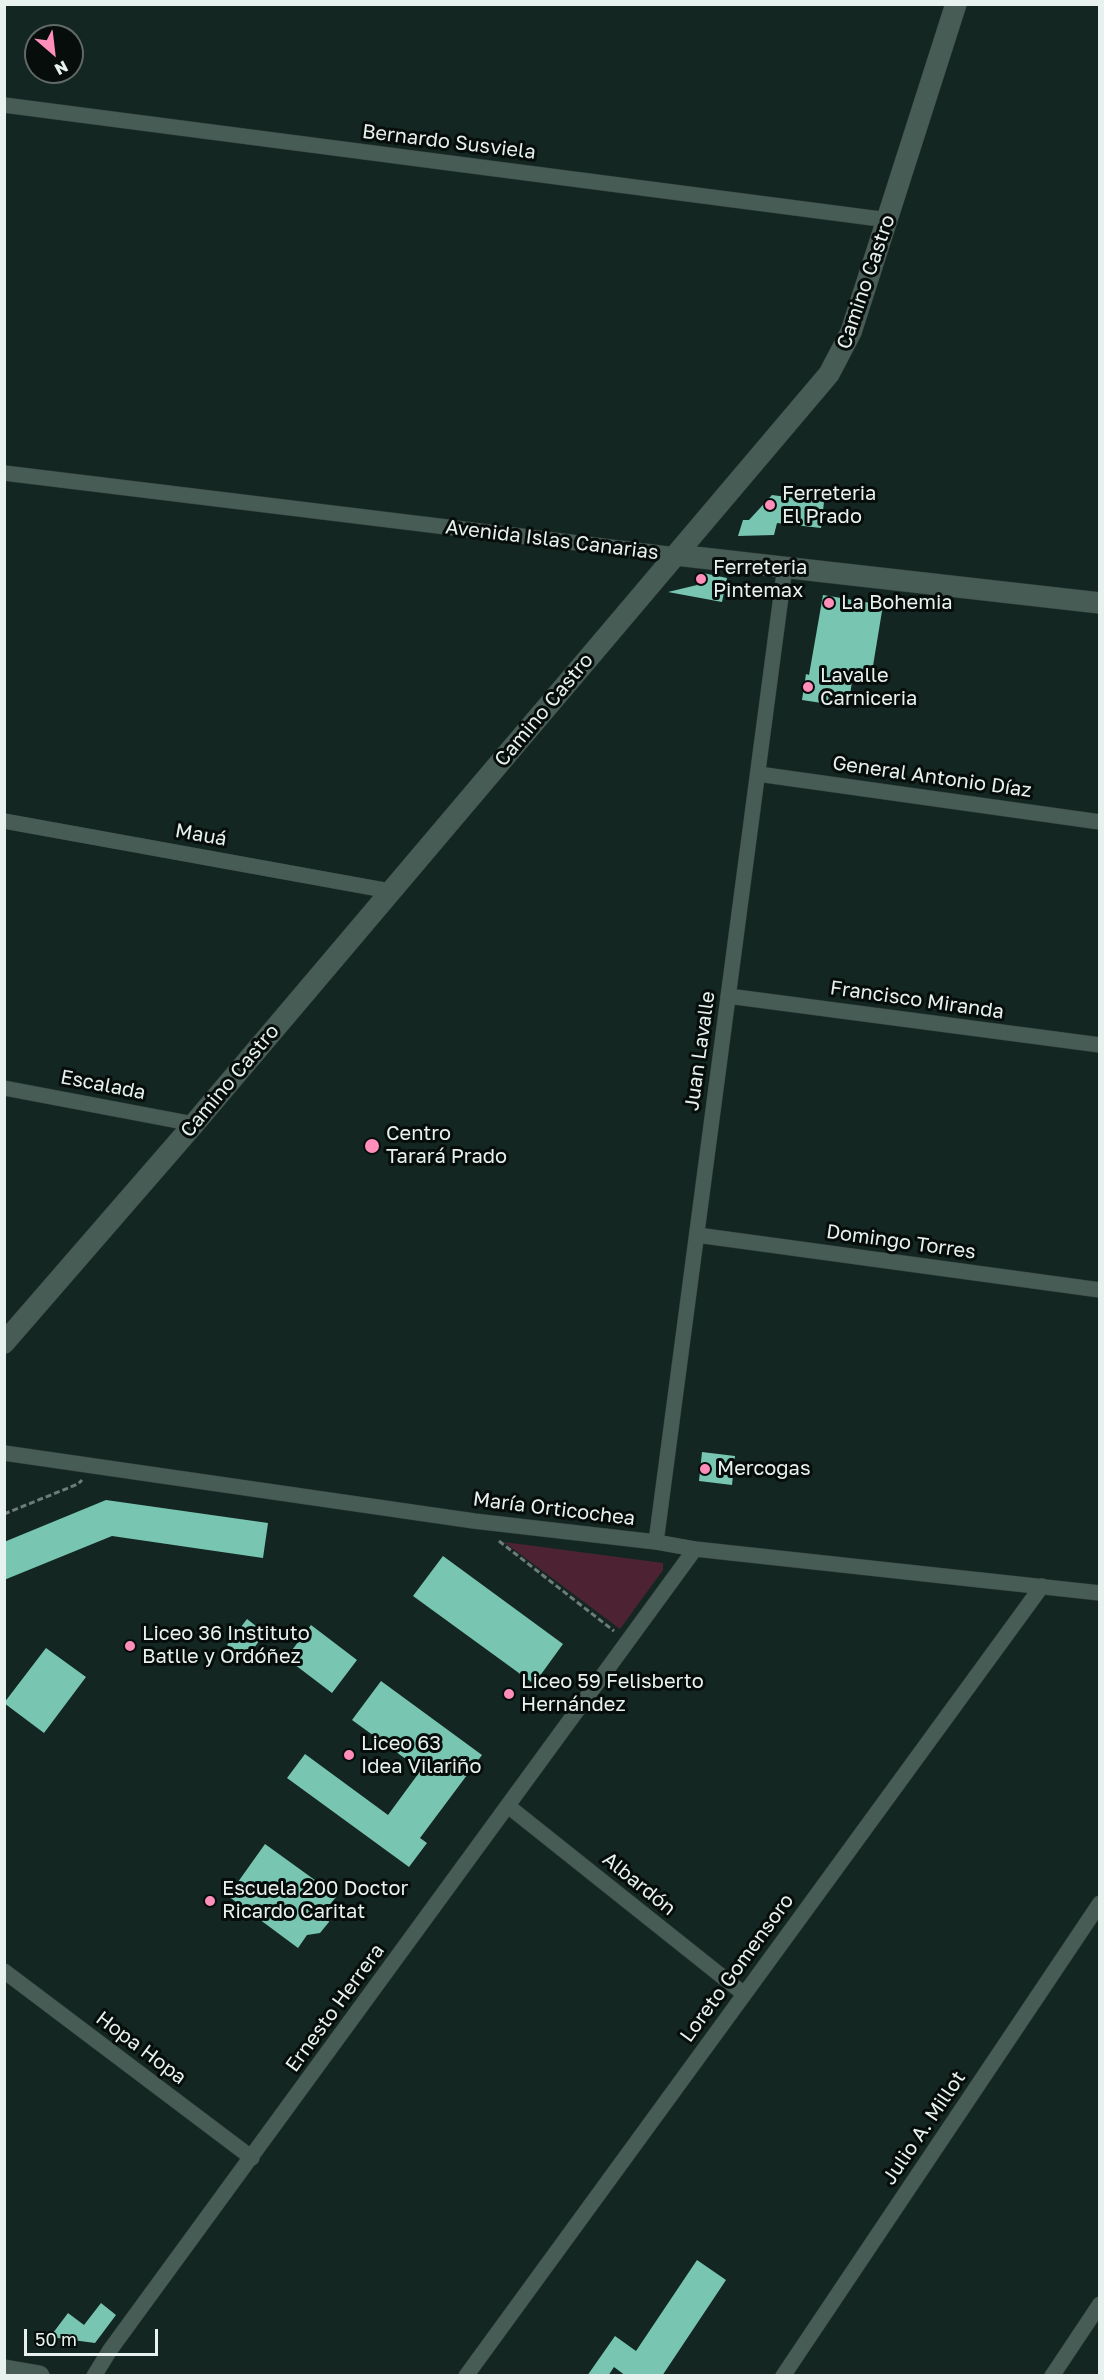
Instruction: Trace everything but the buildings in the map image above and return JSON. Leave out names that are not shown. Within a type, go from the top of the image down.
[{"type":"street","name":"Camino Castro","points":[[4,1343],[194,1124],[817,390],[836,364],[850,332],[888,220],[956,4]]},
{"type":"street","name":"Bernardo Susviela","points":[[4,105],[888,220]]},
{"type":"street","name":"Avenida Islas Canarias","points":[[4,472],[676,555],[1100,603]]},
{"type":"street","name":"Juan Lavalle","points":[[656,1542],[785,566]]},
{"type":"street","name":"General Antonio Díaz","points":[[758,774],[1100,822]]},
{"type":"street","name":"Mauá","points":[[4,821],[390,891]]},
{"type":"street","name":"Francisco Miranda","points":[[728,996],[1100,1045]]},
{"type":"street","name":"Escalada","points":[[4,1088],[194,1124]]},
{"type":"street","name":"Domingo Torres","points":[[697,1235],[1100,1290]]},
{"type":"street","name":"María Orticochea","points":[[4,1453],[474,1521],[656,1542],[695,1549],[1100,1593]]},
{"type":"street","name":"Ernesto Herrera","points":[[94,2376],[110,2350],[695,1549]]},
{"type":"street","name":"Loreto Gomensoro","points":[[466,2376],[1042,1586]]},
{"type":"street","name":"Albardón","points":[[508,1806],[744,1994]]},
{"type":"street","name":"Julio A. Millot","points":[[783,2376],[1100,1903]]},
{"type":"street","name":"Hopa Hopa","points":[[4,1971],[252,2158]]},
{"type":"street","points":[[1052,2376],[1100,2304]]},
{"type":"street","points":[[4,2370],[39,2376]]},
{"type":"path","points":[[4,1514],[78,1484],[96,1465]]},
{"type":"path","points":[[474,1521],[628,1642]]},
{"type":"shaded area","points":[[504,1542],[663,1563],[663,1570],[620,1629]]},
{"type":"place","name":"Ferreteria El Prado","points":[[770,505]]},
{"type":"place","name":"Ferreteria Pintemax","points":[[701,579]]},
{"type":"place","name":"La Bohemia","points":[[829,603]]},
{"type":"place","name":"Lavalle Carniceria","points":[[808,687]]},
{"type":"place","name":"Centro Tarará Prado","points":[[372,1146]]},
{"type":"place","name":"Mercogas","points":[[705,1469]]},
{"type":"place","name":"Liceo 36 Instituto Batlle y Ordóñez","points":[[130,1646]]},
{"type":"place","name":"Liceo 59 Felisberto Hernández","points":[[509,1694]]},
{"type":"place","name":"Liceo 63 Idea Vilariño","points":[[349,1755]]},
{"type":"place","name":"Escuela 200 Doctor Ricardo Caritat","points":[[210,1901]]}]
